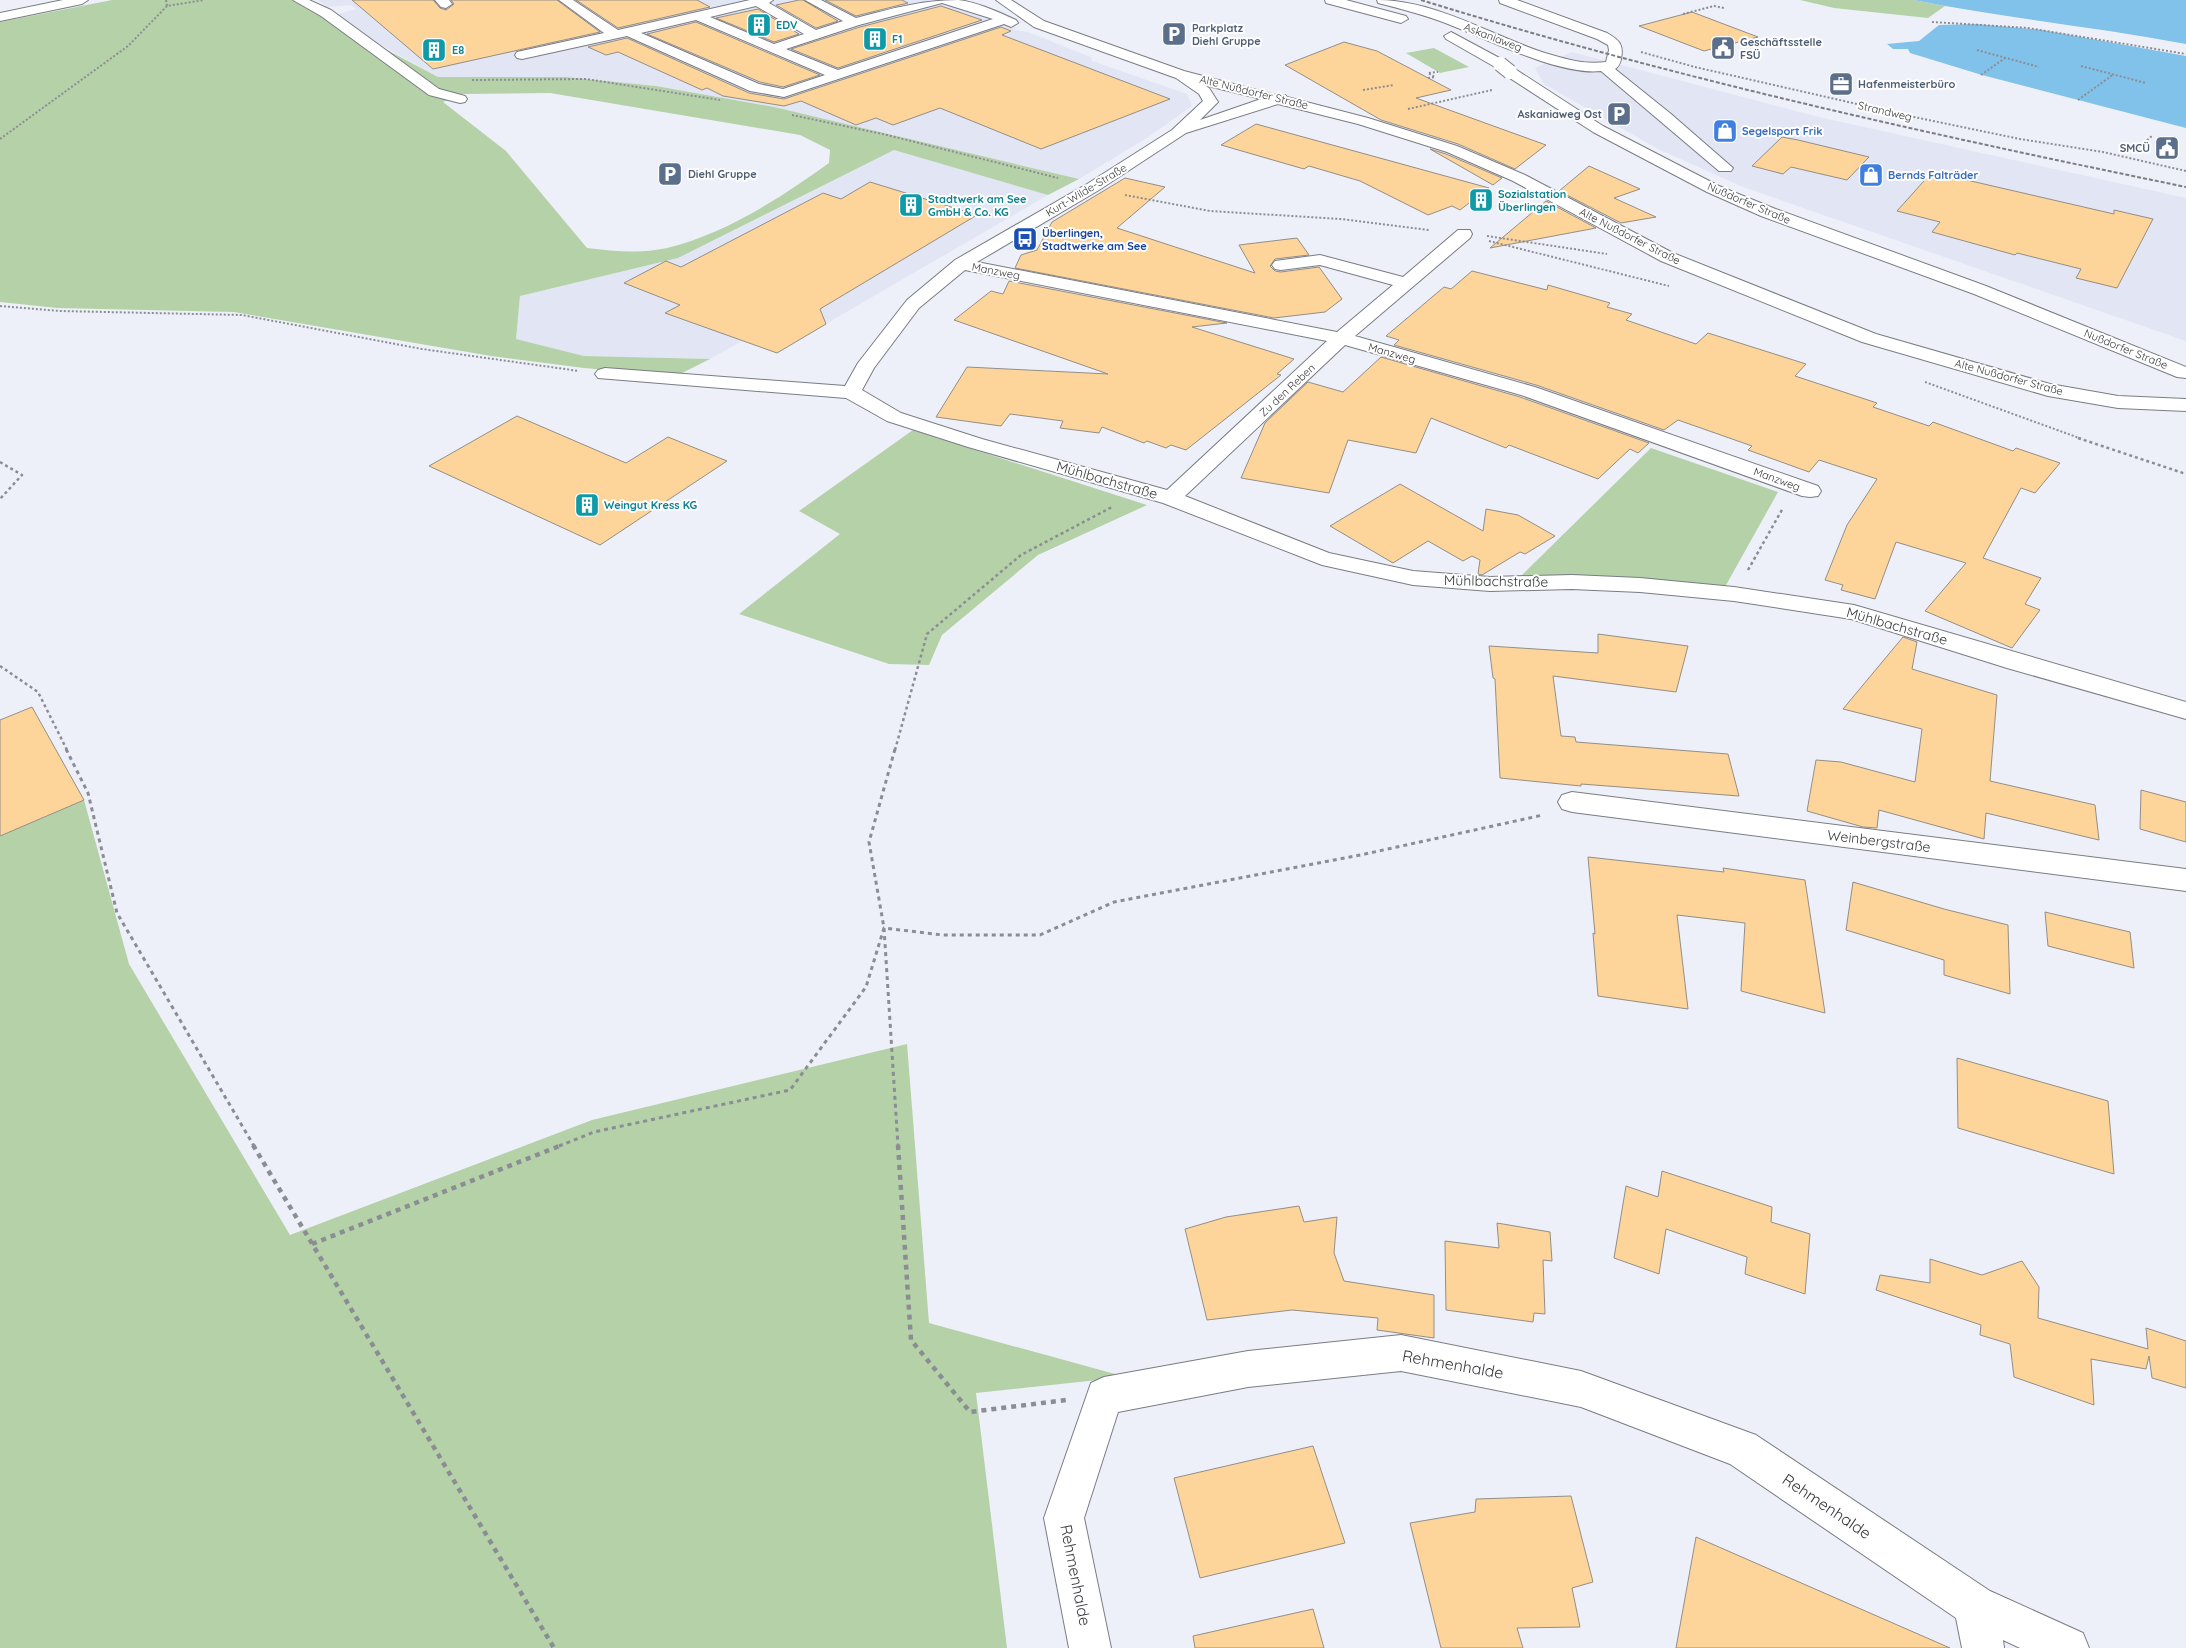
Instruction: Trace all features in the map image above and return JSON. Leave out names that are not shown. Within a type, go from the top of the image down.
[{"type":"street","points":[[0,8],[39,0]]},
{"type":"street","points":[[299,0],[326,13],[434,92],[460,99]]},
{"type":"street","points":[[564,0],[622,34],[755,88],[784,93],[1004,20]]},
{"type":"street","points":[[811,0],[854,22]]},
{"type":"street","points":[[773,49],[854,22],[940,0]]},
{"type":"street","points":[[945,0],[987,12],[1020,26],[1039,24]]},
{"type":"street","name":"Alte Nußdorfer Straße","points":[[1002,0],[1039,24],[1179,74],[1280,98],[1363,121],[1452,149],[1502,171],[1667,257],[1870,338],[2048,390],[2118,402],[2186,405]]},
{"type":"street","points":[[1331,0],[1416,24]]},
{"type":"street","name":"Askaniaweg","points":[[1383,0],[1444,18],[1559,61],[1591,68],[1605,68]]},
{"type":"street","points":[[1505,0],[1602,36],[1614,43],[1616,50],[1614,61],[1612,66],[1605,68]]},
{"type":"street","points":[[522,55],[762,1],[815,35]]},
{"type":"street","points":[[0,17],[68,2]]},
{"type":"street","points":[[697,16],[838,75]]},
{"type":"street","name":"Nußdorfer Straße","points":[[1441,33],[1457,39],[1505,68],[1598,130],[1713,189],[1776,216],[1980,290],[2185,373]]},
{"type":"street","points":[[1605,68],[1725,168]]},
{"type":"street","points":[[1179,74],[1204,91],[1211,102]]},
{"type":"street","name":"Kurt-Wilde-Straße","points":[[850,392],[865,367],[913,304],[961,264],[1093,187],[1177,132],[1211,102],[1253,92]]},
{"type":"street","name":"Kurt-Wilde-Straße","points":[[1177,132],[1280,98]]},
{"type":"street","name":"Zu den Reben","points":[[1171,498],[1341,338],[1464,234]]},
{"type":"street","points":[[1280,265],[1320,260],[1406,283]]},
{"type":"street","name":"Manzweg","points":[[961,264],[1341,338],[1528,391],[1803,489]]},
{"type":"street","name":"Nußdorfer Straße","points":[[2185,373],[2176,378],[2175,386],[2186,398]]},
{"type":"street","points":[[605,374],[850,392]]},
{"type":"street","name":"Mühlbachstraße","points":[[850,392],[903,420],[975,443],[1171,498],[1322,558],[1413,578],[1490,584],[1572,582],[1631,585],[1734,594],[1854,612],[2016,662],[2186,711]]},
{"type":"street","name":"Weinbergstraße","points":[[1572,802],[2186,880]]},
{"type":"street","name":"Rehmenhalde","points":[[1090,1648],[1064,1518],[1104,1396],[1248,1369],[1400,1353],[1581,1388],[1742,1449],[1975,1606],[2068,1648]]},
{"type":"street","points":[[1975,1606],[1983,1648]]},
{"type":"path","points":[[166,0],[167,6]]},
{"type":"path","points":[[0,139],[128,46],[167,6],[204,0]]},
{"type":"path","points":[[1687,15],[1683,14],[1714,6],[1724,8]]},
{"type":"path","points":[[1932,22],[1974,22],[2042,29],[2186,54]]},
{"type":"path","name":"Strandweg","points":[[1614,43],[1695,67],[1905,115],[2002,136],[2103,152],[2186,171]]},
{"type":"path","points":[[1977,50],[2039,66]]},
{"type":"path","points":[[1981,75],[2006,58]]},
{"type":"path","points":[[2081,66],[2146,83]]},
{"type":"path","points":[[1428,78],[1434,77],[1428,73],[1438,72]]},
{"type":"path","points":[[2078,100],[2114,74]]},
{"type":"path","points":[[418,80],[586,79],[722,100]]},
{"type":"path","points":[[1363,90],[1394,85]]},
{"type":"path","points":[[1363,121],[1469,94]]},
{"type":"path","points":[[790,114],[887,135],[1093,187],[1210,211],[1341,218],[1493,236],[1610,255]]},
{"type":"path","points":[[2138,148],[2152,136]]},
{"type":"path","points":[[1464,234],[1670,287]]},
{"type":"path","points":[[0,306],[60,311],[242,315],[422,349],[605,374]]},
{"type":"path","points":[[1925,382],[2038,424],[2186,474]]},
{"type":"path","points":[[0,462],[22,475],[0,499]]},
{"type":"path","points":[[1734,594],[1803,489]]},
{"type":"path","points":[[1104,1396],[970,1412],[911,1340],[884,928],[869,842],[927,634],[1021,555],[1144,491]]},
{"type":"path","points":[[0,666],[38,692],[88,793],[117,913],[312,1244],[554,1648]]},
{"type":"path","points":[[884,928],[942,935],[1040,935],[1114,902],[1366,854],[1567,810],[1572,802]]},
{"type":"path","points":[[312,1244],[594,1132],[790,1090],[866,987],[884,928]]},
{"type":"shaded area","points":[[318,0],[958,0],[1002,11],[1022,22],[1011,26],[1016,28],[1014,30],[1028,32],[1093,58],[1091,59],[1092,61],[1187,94],[1192,106],[1147,138],[1079,179],[774,107],[656,86],[566,77],[438,77],[351,28],[337,16],[338,14],[356,9],[351,5],[327,7]]},
{"type":"shaded area","points":[[1572,52],[1819,117],[2186,198],[2186,341],[1743,187],[1658,149],[1544,84],[1535,68]]},
{"type":"shaded area","points":[[894,150],[1048,195],[805,336],[772,324],[710,359],[584,356],[516,339],[520,296],[678,258]]},
{"type":"green space","points":[[112,0],[293,0],[438,77],[566,77],[656,86],[774,107],[1079,179],[1048,195],[894,150],[678,258],[520,296],[516,339],[584,356],[710,359],[676,376],[584,368],[491,356],[234,312],[57,308],[0,302],[0,22]],"holes":[[[550,93],[800,135],[830,150],[829,163],[792,189],[752,213],[710,234],[667,248],[647,251],[607,250],[587,248],[506,151],[443,102],[462,94]]]},
{"type":"green space","points":[[1800,0],[1914,0],[1945,6],[1928,18],[1834,8]]},
{"type":"green space","points":[[1434,48],[1469,67],[1440,73],[1406,53]]},
{"type":"green space","points":[[913,430],[1147,505],[1038,555],[942,635],[929,665],[889,664],[739,614],[840,534],[799,511]]},
{"type":"green space","points":[[1651,448],[1778,492],[1725,587],[1521,576]]},
{"type":"green space","points":[[84,800],[129,964],[290,1235],[592,1120],[907,1044],[929,1323],[1126,1377],[976,1393],[1007,1648],[0,1648],[0,836]]},
{"type":"water","points":[[1914,0],[2186,0],[2186,44],[1982,12]]},
{"type":"water","points":[[1977,24],[2042,30],[2186,56],[2186,128],[1982,75],[1910,53],[1908,49],[1893,49],[1887,44],[1919,41],[1939,25]]},
{"type":"building","points":[[352,0],[433,0],[440,8],[446,10],[454,4],[451,0],[557,0],[600,32],[433,69]]},
{"type":"building","points":[[576,0],[697,0],[710,7],[618,28]]},
{"type":"building","points":[[803,0],[838,21],[816,28],[776,5]]},
{"type":"building","points":[[825,0],[902,0],[908,3],[856,16]]},
{"type":"building","name":"F1","points":[[941,6],[982,20],[838,68],[791,49],[860,27]]},
{"type":"building","name":"EDV","points":[[758,9],[799,34],[774,42],[716,18]]},
{"type":"building","points":[[1692,12],[1758,37],[1704,51],[1639,26]]},
{"type":"building","points":[[696,22],[820,75],[783,87],[760,82],[647,34]]},
{"type":"building","points":[[1001,27],[1011,31],[1002,35],[1170,99],[1041,149],[940,108],[893,125],[876,118],[856,125],[801,101],[784,106],[723,96],[707,88],[702,90],[618,52],[606,55],[588,47],[627,38],[749,93],[784,99]]},
{"type":"building","points":[[1344,42],[1377,51],[1451,90],[1416,98],[1546,145],[1515,169],[1458,144],[1381,120],[1285,65]]},
{"type":"building","points":[[1256,124],[1489,188],[1460,210],[1452,206],[1428,215],[1360,181],[1309,166],[1304,169],[1221,145]]},
{"type":"building","points":[[1782,137],[1869,157],[1847,180],[1791,167],[1783,174],[1752,166]]},
{"type":"building","points":[[1430,149],[1446,154],[1502,178],[1493,185]]},
{"type":"building","points":[[1589,166],[1640,189],[1614,198],[1656,217],[1621,223],[1559,191]]},
{"type":"building","points":[[1932,172],[2114,214],[2114,210],[2153,219],[2117,288],[2076,278],[2081,269],[2017,253],[2015,255],[1932,232],[1940,222],[1897,211]]},
{"type":"building","points":[[1125,178],[1165,187],[1117,228],[1255,273],[1239,245],[1297,238],[1309,255],[1275,259],[1270,266],[1275,271],[1281,272],[1319,267],[1342,299],[1325,312],[1274,318],[1015,268],[1021,255],[1037,250],[1052,222]]},
{"type":"building","points":[[870,182],[977,215],[820,309],[826,324],[777,353],[665,313],[680,305],[624,283],[666,261],[681,267],[823,193],[841,199]]},
{"type":"building","points":[[1546,201],[1596,228],[1490,248]]},
{"type":"building","points":[[1472,271],[1547,290],[1548,285],[1610,303],[1607,307],[1632,314],[1626,320],[1696,344],[1708,333],[1806,364],[1795,376],[1877,403],[1873,407],[1929,426],[1933,422],[2013,451],[2016,448],[2060,463],[2035,493],[2021,488],[1983,558],[2041,578],[2025,604],[2040,610],[2012,648],[1925,611],[1966,563],[1896,542],[1875,599],[1841,590],[1843,585],[1825,580],[1847,525],[1877,479],[1819,460],[1809,472],[1748,450],[1752,446],[1678,420],[1664,430],[1536,385],[1394,345],[1399,340],[1386,336],[1444,287],[1451,289]]},
{"type":"building","points":[[1009,281],[1227,323],[1192,327],[1294,359],[1277,374],[1281,375],[1186,450],[1171,445],[1166,448],[1147,441],[1144,443],[1102,427],[1099,433],[1060,428],[1063,421],[1010,414],[1001,426],[936,417],[967,367],[1108,374],[954,320],[991,291],[1003,294]]},
{"type":"building","points":[[1381,357],[1520,397],[1649,443],[1638,453],[1630,449],[1598,479],[1509,445],[1506,448],[1431,418],[1416,453],[1348,440],[1329,493],[1241,478],[1265,423],[1308,382],[1343,392]]},
{"type":"building","name":"Weingut Kress KG","points":[[517,416],[626,463],[668,437],[727,461],[600,545],[429,466]]},
{"type":"building","points":[[1400,484],[1483,531],[1486,509],[1518,515],[1555,536],[1525,554],[1520,552],[1482,575],[1478,574],[1480,560],[1472,556],[1463,561],[1428,541],[1393,563],[1330,526]]},
{"type":"building","points":[[1598,634],[1688,646],[1676,692],[1553,676],[1561,736],[1575,737],[1576,742],[1728,754],[1739,796],[1581,784],[1581,786],[1500,778],[1495,679],[1493,678],[1489,646],[1598,653]]},
{"type":"building","points":[[1903,637],[1917,642],[1912,669],[1997,695],[1990,781],[2095,805],[2099,840],[1986,813],[1984,839],[1879,810],[1877,828],[1863,827],[1807,811],[1816,760],[1841,762],[1915,782],[1922,729],[1843,709]]},
{"type":"building","points":[[32,707],[84,800],[0,836],[0,720]]},
{"type":"building","points":[[2141,790],[2186,802],[2186,842],[2140,829]]},
{"type":"building","points":[[1588,857],[1724,872],[1723,868],[1805,880],[1825,1013],[1741,991],[1745,923],[1677,915],[1688,1009],[1598,996]]},
{"type":"building","points":[[1853,882],[1944,909],[2008,925],[2010,994],[1944,975],[1944,960],[1846,930]]},
{"type":"building","points":[[2045,912],[2130,932],[2134,968],[2048,946]]},
{"type":"building","points":[[1957,1058],[2108,1101],[2114,1174],[1958,1128]]},
{"type":"building","points":[[1662,1171],[1772,1207],[1771,1222],[1810,1234],[1805,1294],[1745,1274],[1747,1257],[1666,1229],[1659,1274],[1614,1258],[1626,1186],[1658,1197]]},
{"type":"building","points":[[1299,1206],[1304,1222],[1337,1217],[1334,1253],[1344,1281],[1434,1295],[1434,1338],[1377,1330],[1378,1318],[1292,1310],[1207,1320],[1185,1229],[1226,1217]]},
{"type":"building","points":[[1497,1223],[1550,1232],[1552,1261],[1543,1260],[1545,1314],[1534,1313],[1533,1322],[1446,1310],[1445,1241],[1499,1248]]},
{"type":"building","points":[[1930,1259],[1982,1275],[2022,1261],[2039,1287],[2038,1318],[2148,1349],[2146,1328],[2186,1341],[2186,1388],[2152,1378],[2149,1356],[2146,1369],[2091,1359],[2094,1405],[2014,1377],[2010,1344],[1980,1335],[1981,1325],[1876,1290],[1880,1275],[1930,1283]]},
{"type":"building","points":[[1313,1446],[1345,1543],[1200,1578],[1174,1478]]},
{"type":"building","points":[[1571,1496],[1593,1582],[1572,1588],[1580,1627],[1517,1628],[1523,1648],[1441,1648],[1410,1523],[1475,1512],[1476,1499]]},
{"type":"building","points":[[1696,1537],[1950,1648],[1676,1648]]},
{"type":"building","points":[[1313,1609],[1324,1648],[1195,1648],[1193,1636]]},
{"type":"railway","points":[[1421,0],[1611,55],[1801,103],[2186,187]]},
{"type":"place","name":"EDV","points":[[759,25]]},
{"type":"place","name":"Parkplatz Diehl Gruppe","points":[[1174,34]]},
{"type":"place","name":"F1","points":[[875,39]]},
{"type":"place","name":"Geschäftsstelle FSÜ","points":[[1723,48]]},
{"type":"place","name":"E8","points":[[434,50]]},
{"type":"place","name":"Hafenmeisterbüro","points":[[1841,84]]},
{"type":"place","name":"Askaniaweg Ost","points":[[1619,114]]},
{"type":"place","name":"Segelsport Frik","points":[[1725,131]]},
{"type":"place","name":"SMCÜ","points":[[2167,148]]},
{"type":"place","name":"Diehl Gruppe","points":[[670,174]]},
{"type":"place","name":"Bernds Falträder","points":[[1871,175]]},
{"type":"place","name":"Sozialstation Überlingen","points":[[1481,200]]},
{"type":"place","name":"Stadtwerk am See GmbH & Co. KG","points":[[911,205]]},
{"type":"place","name":"Überlingen, Stadtwerke am See","points":[[1025,239]]},
{"type":"place","name":"Weingut Kress KG","points":[[587,505]]}]
